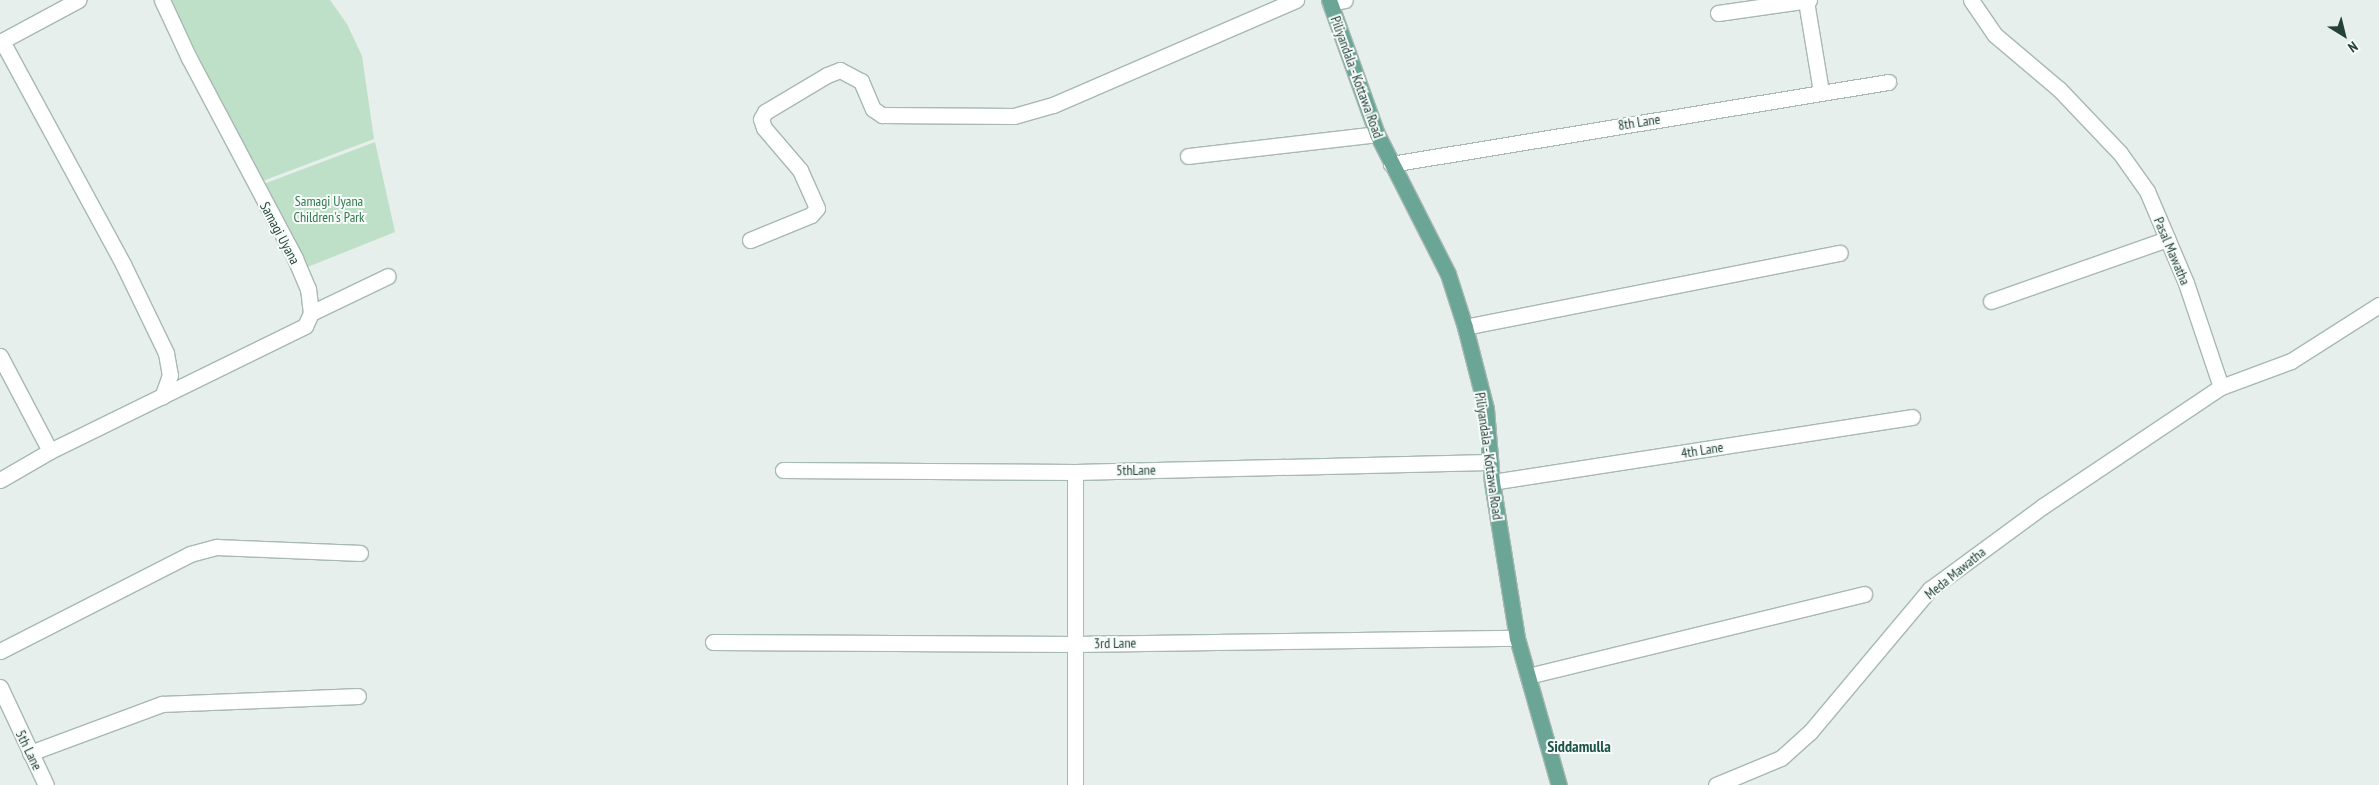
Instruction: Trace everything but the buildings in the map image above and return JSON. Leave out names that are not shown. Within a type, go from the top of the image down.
[{"type":"main road","name":"Piliyandala - Kottawa Road","points":[[1329,2],[1377,134],[1448,274],[1465,327],[1486,409],[1489,462],[1517,638],[1559,785]]},
{"type":"street","points":[[78,0],[1,42],[123,264],[166,353],[170,375],[162,397]]},
{"type":"street","name":"Samagi Uyana","points":[[162,0],[188,58],[294,258],[308,290],[311,313]]},
{"type":"street","points":[[750,240],[811,215],[817,208],[800,170],[764,128],[761,120],[765,112],[827,75],[840,70],[861,81],[873,110],[882,116],[1014,116],[1053,105],[1296,0]]},
{"type":"street","points":[[1329,2],[1345,0]]},
{"type":"street","points":[[1718,12],[1807,0],[1821,92]]},
{"type":"street","name":"Pasal Mawatha","points":[[1971,0],[1995,35],[2059,89],[2120,153],[2147,191],[2167,239],[2221,387]]},
{"type":"street","name":"8th Lane","points":[[1391,164],[1888,82]]},
{"type":"street","points":[[1188,156],[1377,134]]},
{"type":"street","points":[[1991,301],[2167,239]]},
{"type":"street","points":[[1465,327],[1840,253]]},
{"type":"street","points":[[0,480],[50,451],[305,326],[311,313],[388,276]]},
{"type":"street","points":[[2221,387],[2291,361],[2379,305]]},
{"type":"street","points":[[0,356],[50,451]]},
{"type":"street","name":"Meda Mawatha","points":[[1716,785],[1743,777],[1788,752],[1810,732],[1930,589],[2043,506],[2221,387]]},
{"type":"street","name":"4th Lane","points":[[1492,482],[1912,417]]},
{"type":"street","name":"5thLane","points":[[783,470],[1075,472],[1489,462]]},
{"type":"street","points":[[1075,472],[1075,785]]},
{"type":"street","points":[[0,651],[190,554],[217,547],[360,553]]},
{"type":"street","points":[[1528,676],[1864,594]]},
{"type":"street","name":"3rd Lane","points":[[713,642],[1074,644],[1517,638]]},
{"type":"street","name":"5th Lane","points":[[0,687],[46,785]]},
{"type":"street","points":[[30,754],[162,704],[358,696]]},
{"type":"green space","points":[[171,0],[330,0],[347,24],[362,56],[374,139],[260,182]]},
{"type":"green space","name":"Samagi Uyana Children's Park","points":[[375,142],[395,232],[305,268],[261,185]]},
{"type":"district","name":"Siddamulla","points":[[1579,746]]}]
